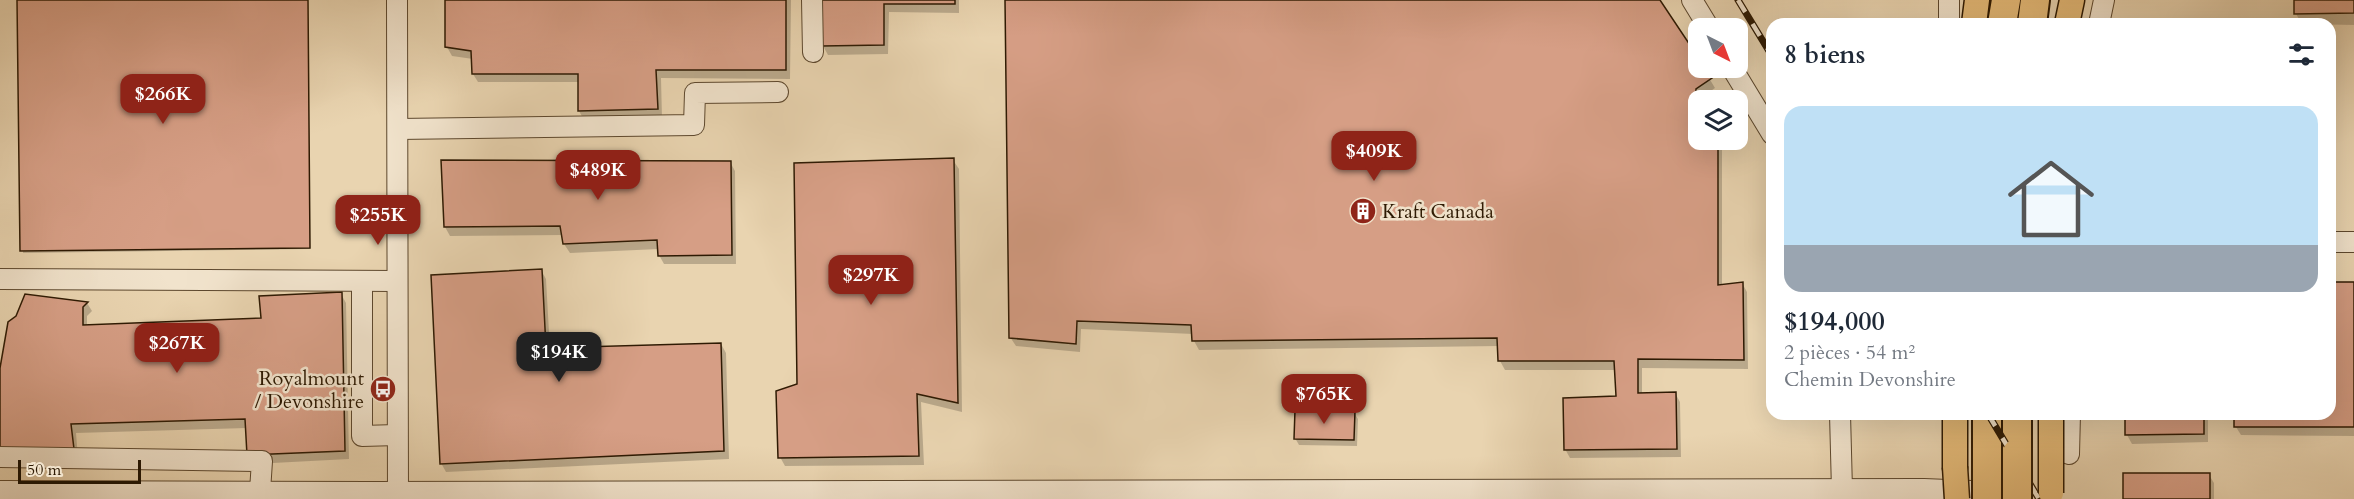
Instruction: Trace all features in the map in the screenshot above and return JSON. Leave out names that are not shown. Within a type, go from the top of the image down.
[{"type":"highway","points":[[2003,18],[2006,0]]},
{"type":"highway","points":[[2033,18],[2035,0]]},
{"type":"highway","points":[[1987,420],[1988,499]]},
{"type":"highway","points":[[2017,420],[2018,499]]},
{"type":"main road","points":[[1975,18],[1977,0]]},
{"type":"main road","points":[[2068,18],[2072,0]]},
{"type":"main road","points":[[1943,496],[1954,420]]},
{"type":"main road","points":[[2051,499],[2061,424]]},
{"type":"street","points":[[397,0],[398,495]]},
{"type":"street","points":[[812,0],[813,52]]},
{"type":"street","points":[[1692,0],[1703,18]]},
{"type":"street","points":[[1949,0],[1949,18]]},
{"type":"street","points":[[2100,18],[2104,0]]},
{"type":"street","points":[[1738,78],[1766,124]]},
{"type":"street","points":[[398,129],[694,125],[695,93],[778,92]]},
{"type":"street","points":[[2336,242],[2354,242]]},
{"type":"street","points":[[0,279],[397,282]]},
{"type":"street","points":[[362,282],[362,436],[397,435]]},
{"type":"street","points":[[1840,420],[1842,490]]},
{"type":"street","points":[[2061,424],[2069,454]]},
{"type":"street","points":[[0,457],[262,461],[260,491]]},
{"type":"street","points":[[89,491],[90,459]]},
{"type":"street","points":[[0,491],[260,491],[398,495],[985,495],[1842,490],[1943,496],[1971,491],[1988,499]]},
{"type":"building","points":[[17,0],[308,0],[310,248],[20,251]]},
{"type":"building","points":[[445,0],[786,0],[786,70],[656,70],[658,109],[578,111],[578,74],[472,74],[471,51],[445,47]]},
{"type":"building","points":[[821,0],[955,0],[955,4],[884,4],[884,45],[822,46]]},
{"type":"building","name":"Kraft Canada","points":[[1005,0],[1660,0],[1688,42],[1688,78],[1712,78],[1696,90],[1688,90],[1688,150],[1718,150],[1718,285],[1743,282],[1744,360],[1638,359],[1638,393],[1676,392],[1677,449],[1564,450],[1563,398],[1616,396],[1614,361],[1498,361],[1497,338],[1192,341],[1191,325],[1077,321],[1076,344],[1009,338]]},
{"type":"building","points":[[2294,0],[2354,0],[2354,13],[2294,14]]},
{"type":"building","points":[[954,158],[958,403],[917,394],[919,456],[778,458],[776,391],[797,384],[794,163]]},
{"type":"building","points":[[441,160],[731,161],[732,255],[658,256],[657,240],[563,244],[560,226],[444,227]]},
{"type":"building","points":[[542,269],[546,348],[721,343],[724,451],[440,464],[431,275]]},
{"type":"building","points":[[2336,282],[2354,282],[2354,427],[2234,427],[2234,420],[2336,420]]},
{"type":"building","points":[[342,292],[345,451],[247,455],[245,419],[71,424],[74,449],[0,451],[0,368],[8,322],[16,316],[25,294],[88,302],[83,307],[83,325],[261,318],[259,296]]},
{"type":"building","points":[[1295,410],[1355,411],[1354,440],[1294,439]]},
{"type":"building","points":[[2125,420],[2204,420],[2204,434],[2125,435]]},
{"type":"building","points":[[2123,473],[2210,473],[2210,499],[2123,499]]},
{"type":"railway","points":[[1738,0],[1766,46]]},
{"type":"railway","points":[[1992,420],[2039,499]]},
{"type":"place","name":"Kraft Canada","points":[[1363,211]]},
{"type":"place","name":"Royalmount / Devonshire","points":[[383,389]]}]
